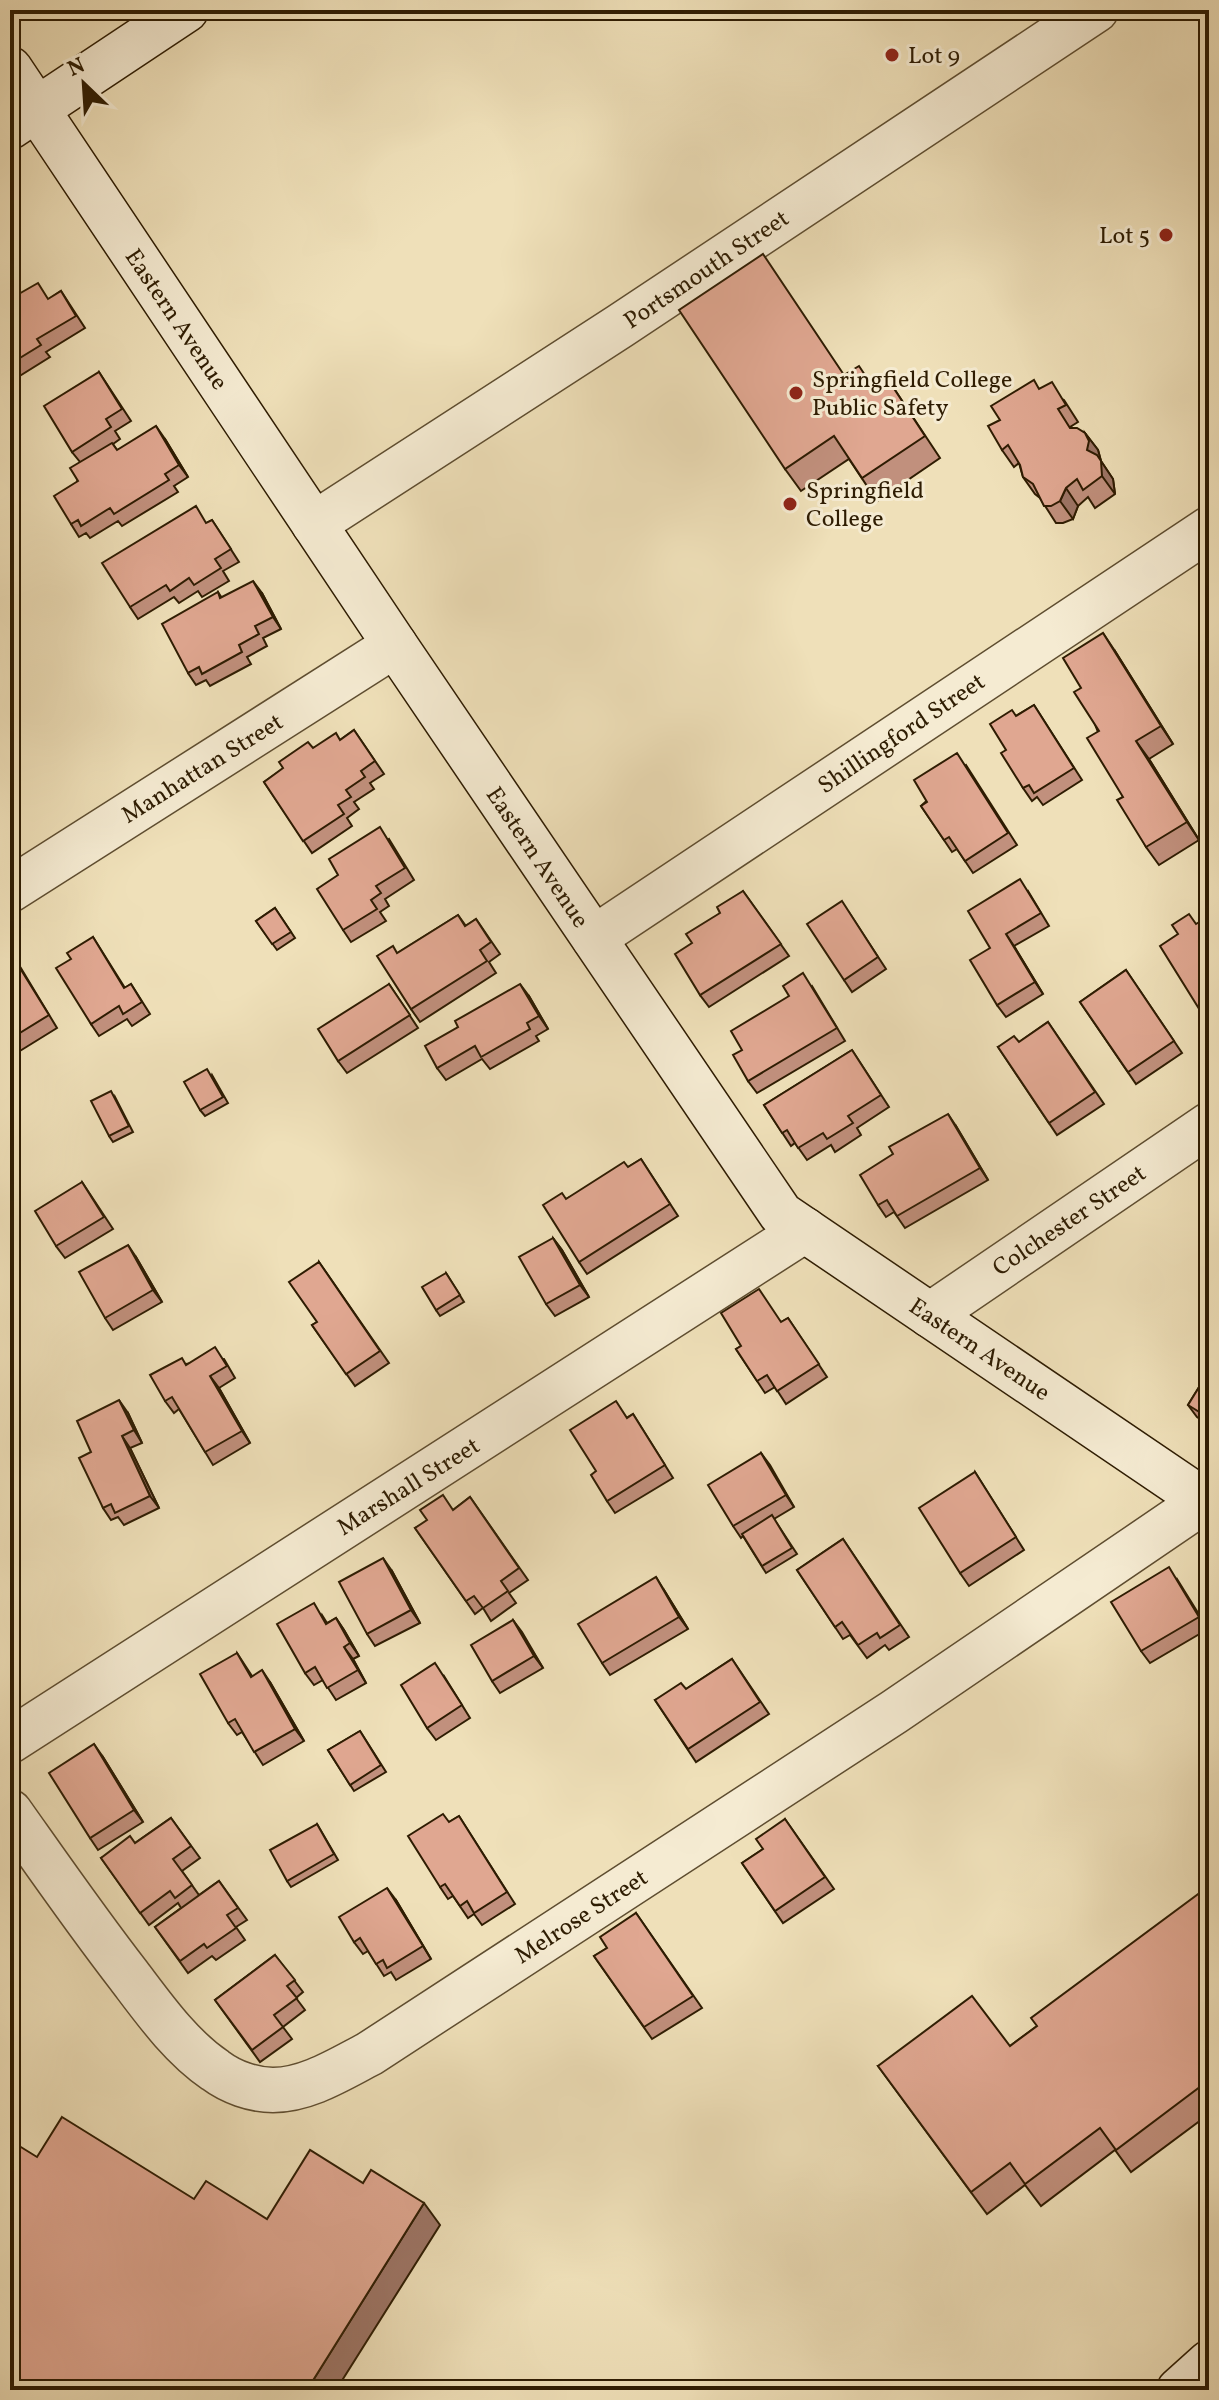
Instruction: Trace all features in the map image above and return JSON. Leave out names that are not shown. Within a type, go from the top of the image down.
[{"type":"street","points":[[24,118],[186,10]]},
{"type":"street","name":"Portsmouth Street","points":[[314,524],[620,326],[1096,10]]},
{"type":"street","name":"Eastern Avenue","points":[[10,69],[24,118],[314,524],[781,1214],[1206,1503]]},
{"type":"street","name":"Shillingford Street","points":[[594,938],[1209,529]]},
{"type":"street","name":"Manhattan Street","points":[[10,890],[395,645]]},
{"type":"street","name":"Colchester Street","points":[[930,1315],[1209,1125]]},
{"type":"street","name":"Marshall Street","points":[[10,1741],[805,1230]]},
{"type":"street","name":"Melrose Street","points":[[10,1812],[119,1964],[163,2021],[187,2046],[227,2078],[256,2088],[290,2088],[340,2070],[369,2054],[894,1712],[1206,1503]]},
{"type":"street","points":[[1179,2390],[1209,2363]]},
{"type":"building","points":[[1200,10],[1209,10],[1209,24]]},
{"type":"building","name":"Springfield College Public Safety","points":[[763,254],[844,375],[859,366],[875,390],[889,381],[925,436],[862,478],[834,436],[785,469],[679,310]]},
{"type":"building","points":[[38,283],[48,299],[61,291],[76,316],[37,339],[41,345],[10,364],[10,299]]},
{"type":"building","points":[[99,372],[122,409],[106,419],[111,427],[72,452],[44,406]]},
{"type":"building","points":[[1034,380],[1039,389],[1052,382],[1066,405],[1058,409],[1070,428],[1085,433],[1089,441],[1087,450],[1101,461],[1102,476],[1083,490],[1077,479],[1066,488],[1060,501],[1051,506],[1044,506],[1033,484],[1023,477],[1008,445],[1002,450],[988,426],[1000,420],[991,406]]},
{"type":"building","points":[[156,426],[179,465],[165,474],[169,480],[114,514],[110,508],[81,526],[78,520],[71,524],[54,496],[78,481],[70,468],[112,443],[117,450]]},
{"type":"building","points":[[196,506],[206,523],[212,520],[231,549],[215,559],[221,568],[194,585],[189,578],[170,591],[166,585],[130,607],[102,563]]},
{"type":"building","points":[[253,581],[273,617],[255,626],[259,634],[239,645],[242,652],[202,674],[199,667],[188,673],[162,624],[218,592],[220,598]]},
{"type":"building","points":[[1103,633],[1161,726],[1136,741],[1187,822],[1146,847],[1117,800],[1123,797],[1087,738],[1099,731],[1074,692],[1081,688],[1063,658]]},
{"type":"building","points":[[1034,705],[1074,768],[1034,793],[1029,785],[1023,788],[1001,753],[1006,750],[990,724],[1012,710],[1016,716]]},
{"type":"building","points":[[354,730],[375,761],[361,771],[365,777],[346,790],[351,797],[338,805],[344,814],[303,841],[264,782],[283,768],[279,762],[308,742],[313,748],[336,733],[340,740]]},
{"type":"building","points":[[957,753],[1008,833],[965,861],[949,837],[944,840],[921,806],[927,802],[914,780]]},
{"type":"building","points":[[380,827],[405,868],[376,886],[381,893],[371,900],[377,909],[343,930],[317,889],[338,875],[329,859]]},
{"type":"building","points":[[1020,879],[1041,913],[1006,934],[1035,982],[997,1005],[970,960],[990,948],[968,911]]},
{"type":"building","points":[[743,891],[781,944],[700,995],[675,954],[692,943],[686,934],[720,913],[717,907]]},
{"type":"building","points":[[842,901],[878,957],[844,980],[807,924]]},
{"type":"building","points":[[275,908],[291,932],[272,944],[256,921]]},
{"type":"building","points":[[1189,914],[1196,924],[1209,916],[1209,1018],[1206,1020],[1160,946],[1178,934],[1172,925]]},
{"type":"building","points":[[458,915],[465,926],[476,919],[491,942],[480,950],[487,961],[411,1009],[377,956],[393,946],[397,953]]},
{"type":"building","points":[[93,937],[124,988],[131,984],[142,1002],[123,1014],[119,1006],[91,1024],[56,968],[71,959],[67,953]]},
{"type":"building","points":[[10,952],[49,1015],[10,1039]]},
{"type":"building","points":[[1126,970],[1174,1041],[1128,1072],[1080,1002]]},
{"type":"building","points":[[803,973],[837,1028],[748,1081],[733,1055],[742,1050],[731,1031],[789,996],[783,986]]},
{"type":"building","points":[[389,984],[410,1015],[338,1061],[318,1029]]},
{"type":"building","points":[[520,984],[539,1016],[527,1023],[530,1029],[481,1057],[475,1046],[437,1068],[425,1046],[458,1027],[455,1021]]},
{"type":"building","points":[[1048,1022],[1095,1092],[1049,1123],[998,1047],[1014,1036],[1019,1042]]},
{"type":"building","points":[[852,1050],[881,1095],[848,1116],[853,1123],[827,1139],[823,1133],[798,1148],[787,1130],[782,1133],[764,1105]]},
{"type":"building","points":[[207,1069],[223,1097],[200,1110],[184,1082]]},
{"type":"building","points":[[111,1091],[129,1126],[109,1136],[91,1101]]},
{"type":"building","points":[[948,1114],[980,1168],[897,1216],[887,1200],[878,1205],[860,1175],[893,1154],[889,1147]]},
{"type":"building","points":[[641,1159],[670,1204],[579,1262],[543,1205],[562,1193],[566,1199],[624,1162],[628,1167]]},
{"type":"building","points":[[82,1182],[104,1217],[56,1246],[35,1211]]},
{"type":"building","points":[[553,1238],[580,1285],[546,1304],[519,1257]]},
{"type":"building","points":[[128,1245],[153,1290],[105,1318],[79,1272]]},
{"type":"building","points":[[319,1262],[380,1351],[346,1374],[312,1325],[317,1322],[289,1282]]},
{"type":"building","points":[[446,1273],[460,1295],[436,1310],[422,1287]]},
{"type":"building","points":[[759,1289],[781,1322],[788,1318],[819,1364],[777,1391],[767,1375],[757,1381],[736,1349],[741,1346],[721,1313]]},
{"type":"building","points":[[215,1347],[227,1366],[210,1376],[242,1431],[205,1452],[172,1397],[165,1401],[150,1375],[182,1358],[186,1365]]},
{"type":"building","points":[[1209,1371],[1209,1418],[1188,1405]]},
{"type":"building","points":[[119,1400],[134,1430],[122,1436],[150,1496],[115,1513],[111,1504],[103,1508],[79,1458],[91,1452],[77,1421]]},
{"type":"building","points":[[616,1401],[627,1418],[633,1414],[665,1465],[607,1501],[591,1475],[596,1471],[570,1430]]},
{"type":"building","points":[[761,1453],[786,1495],[733,1526],[708,1485]]},
{"type":"building","points":[[975,1472],[1016,1537],[960,1573],[919,1508]]},
{"type":"building","points":[[443,1495],[453,1510],[470,1497],[519,1568],[501,1581],[508,1591],[483,1608],[474,1596],[466,1601],[415,1528],[427,1520],[420,1510]]},
{"type":"building","points":[[772,1515],[792,1548],[762,1566],[742,1534]]},
{"type":"building","points":[[843,1539],[900,1625],[880,1638],[877,1633],[858,1645],[842,1622],[835,1627],[797,1570]]},
{"type":"building","points":[[383,1558],[411,1610],[367,1634],[339,1582]]},
{"type":"building","points":[[1169,1567],[1199,1617],[1141,1651],[1111,1602]]},
{"type":"building","points":[[656,1577],[679,1617],[602,1663],[578,1624]]},
{"type":"building","points":[[314,1603],[326,1624],[336,1618],[350,1643],[344,1647],[358,1670],[327,1688],[315,1667],[305,1673],[277,1624]]},
{"type":"building","points":[[513,1620],[534,1656],[492,1681],[471,1645]]},
{"type":"building","points":[[237,1653],[251,1677],[262,1670],[295,1729],[254,1752],[235,1719],[228,1723],[200,1674]]},
{"type":"building","points":[[732,1659],[760,1702],[688,1749],[655,1700],[681,1683],[686,1689]]},
{"type":"building","points":[[435,1663],[462,1705],[427,1728],[401,1685]]},
{"type":"building","points":[[360,1731],[381,1765],[350,1785],[328,1750]]},
{"type":"building","points":[[94,1744],[134,1810],[90,1838],[49,1773]]},
{"type":"building","points":[[443,1814],[449,1822],[459,1816],[507,1892],[474,1913],[467,1901],[460,1906],[445,1884],[440,1887],[408,1836]]},
{"type":"building","points":[[171,1818],[191,1846],[173,1859],[192,1885],[175,1898],[170,1891],[140,1913],[101,1858],[130,1836],[135,1843]]},
{"type":"building","points":[[785,1819],[825,1877],[775,1911],[742,1863],[763,1849],[756,1839]]},
{"type":"building","points":[[317,1824],[334,1854],[287,1881],[270,1850]]},
{"type":"building","points":[[219,1881],[238,1908],[227,1915],[236,1928],[207,1948],[204,1944],[180,1961],[155,1927]]},
{"type":"building","points":[[1209,1886],[1209,2080],[1116,2150],[1100,2128],[1025,2184],[1010,2163],[971,2192],[878,2066],[972,1996],[1010,2046],[1037,2026],[1031,2018]]},
{"type":"building","points":[[387,1888],[423,1946],[387,1968],[383,1960],[376,1964],[360,1938],[354,1942],[339,1917]]},
{"type":"building","points":[[636,1913],[693,1996],[644,2027],[594,1956],[607,1948],[600,1937]]},
{"type":"building","points":[[275,1955],[295,1980],[287,1986],[297,1998],[274,2015],[283,2027],[252,2050],[215,2000]]},
{"type":"building","points":[[62,2117],[194,2199],[206,2181],[267,2219],[310,2150],[363,2183],[371,2170],[424,2203],[307,2390],[10,2390],[10,2153],[16,2144],[37,2157]]},
{"type":"building","points":[[1206,2374],[1209,2390],[1189,2390]]},
{"type":"place","name":"Lot 9","points":[[892,55]]},
{"type":"place","name":"Lot 5","points":[[1166,235]]},
{"type":"place","name":"Springfield College Public Safety","points":[[796,393]]},
{"type":"place","name":"Springfield College","points":[[790,504]]}]
